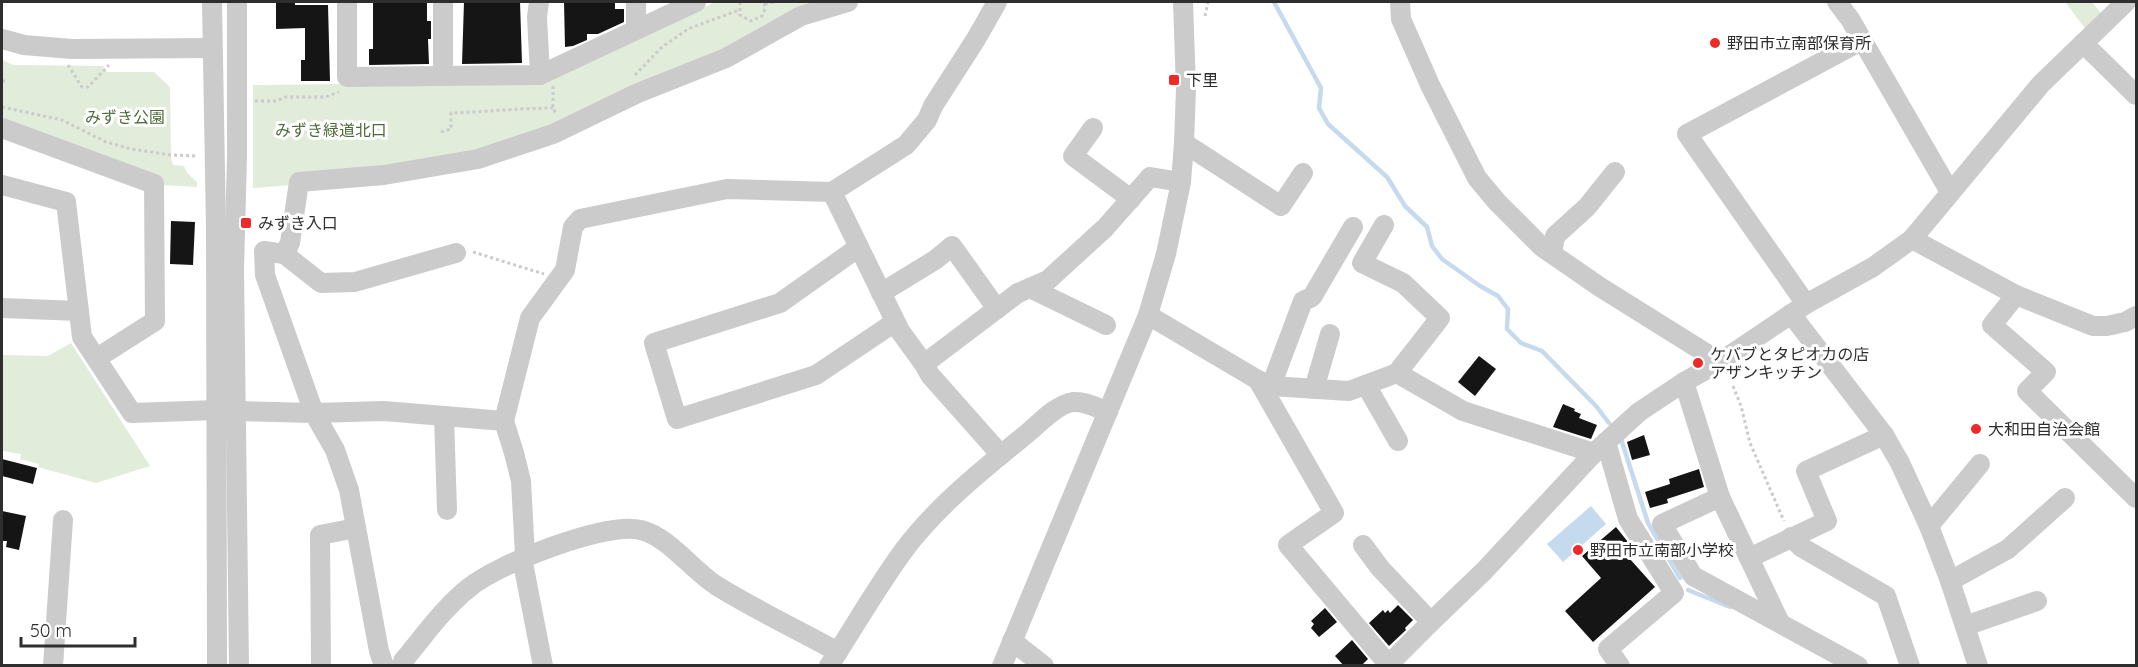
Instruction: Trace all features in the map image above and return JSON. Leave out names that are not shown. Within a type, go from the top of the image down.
[{"type":"street","points":[[212,2],[216,228],[239,666]]},
{"type":"street","points":[[217,666],[226,410],[234,270],[237,2]]},
{"type":"street","points":[[347,2],[347,77],[540,75],[696,2]]},
{"type":"street","points":[[443,2],[443,76]]},
{"type":"street","points":[[539,2],[537,17],[540,75]]},
{"type":"street","points":[[636,2],[636,29]]},
{"type":"street","points":[[284,254],[290,243],[299,182],[384,175],[478,159],[553,134],[638,93],[726,58],[801,16],[848,2]]},
{"type":"street","points":[[543,666],[523,557],[520,481],[504,421],[530,318],[565,270],[573,227],[580,219],[727,189],[832,192],[906,145],[913,137],[927,120],[933,106],[997,2]]},
{"type":"street","points":[[1002,666],[1148,315],[1166,254],[1181,182],[1184,143],[1186,89],[1183,2]]},
{"type":"street","points":[[1400,2],[1401,19],[1431,85],[1477,178],[1497,202],[1542,247],[1600,287],[1720,362]]},
{"type":"street","points":[[1837,2],[1850,19],[1950,192]]},
{"type":"street","points":[[1264,383],[1334,513],[1288,544],[1387,665],[1485,570],[1600,448],[1638,412],[1720,362],[1798,309],[1873,267],[1912,239],[2041,84],[2126,2]]},
{"type":"street","points":[[2,39],[24,45],[72,49],[212,48]]},
{"type":"street","points":[[1861,41],[1687,135],[1798,309],[1884,435],[1900,463],[1929,526],[1978,666]]},
{"type":"street","points":[[2083,43],[2136,95]]},
{"type":"street","points":[[2,128],[154,184],[155,321],[97,358]]},
{"type":"street","points":[[1093,128],[1073,156],[1131,199]]},
{"type":"street","points":[[1184,143],[1281,206],[1304,172]]},
{"type":"street","points":[[1552,254],[1555,236],[1587,207],[1615,172]]},
{"type":"street","points":[[924,363],[1018,293],[1048,280],[1105,228],[1150,177],[1181,182]]},
{"type":"street","points":[[2,185],[66,202],[82,337],[132,413],[226,410],[314,413],[384,411],[504,421]]},
{"type":"street","points":[[832,192],[900,331],[924,363],[930,375],[1001,455]]},
{"type":"street","points":[[1148,315],[1264,383],[1349,391],[1366,385],[1397,373],[1440,318],[1403,283],[1362,263],[1384,225]]},
{"type":"street","points":[[1264,383],[1303,301],[1312,297],[1353,227]]},
{"type":"street","points":[[1912,239],[2016,295],[2092,326],[2107,326],[2125,322],[2136,316]]},
{"type":"street","points":[[881,293],[935,260],[952,246],[997,309]]},
{"type":"street","points":[[859,247],[780,303],[654,343],[677,419],[816,375],[895,322]]},
{"type":"street","points":[[456,253],[355,282],[321,283],[284,254],[264,251],[265,275],[314,413],[335,450],[349,490],[379,651],[396,664],[469,587],[484,577],[523,557],[598,532],[623,528],[641,530],[668,545],[716,586],[833,659],[904,550],[950,500],[1059,408],[1070,403],[1088,404],[1108,412]]},
{"type":"street","points":[[1030,288],[1106,325]]},
{"type":"street","points":[[2016,295],[1992,325],[2046,372],[2027,391],[2134,490]]},
{"type":"street","points":[[2,308],[80,311]]},
{"type":"street","points":[[1314,389],[1330,334]]},
{"type":"street","points":[[1397,373],[1463,411],[1600,448]]},
{"type":"street","points":[[1684,382],[1720,497],[1780,623]]},
{"type":"street","points":[[1366,385],[1398,441]]},
{"type":"street","points":[[444,417],[447,510]]},
{"type":"street","points":[[1749,558],[1827,521],[1806,471],[1884,435]]},
{"type":"street","points":[[1600,448],[1628,519],[1674,593]]},
{"type":"street","points":[[1929,526],[1980,464]]},
{"type":"street","points":[[1720,497],[1662,524],[1693,576],[1858,666]]},
{"type":"street","points":[[1950,581],[2008,549],[2065,498]]},
{"type":"street","points":[[53,666],[63,520]]},
{"type":"street","points":[[321,666],[320,535],[356,528]]},
{"type":"street","points":[[1791,537],[1801,547],[1886,596],[1910,666]]},
{"type":"street","points":[[1362,545],[1380,568],[1431,622]]},
{"type":"street","points":[[1620,666],[1608,649],[1674,593],[1684,581],[1693,576]]},
{"type":"street","points":[[1965,626],[2037,601]]},
{"type":"street","points":[[1012,641],[1044,666]]},
{"type":"path","points":[[740,2],[739,10],[743,18],[755,21],[762,16],[764,3],[774,2]]},
{"type":"path","points":[[1205,16],[1208,2]]},
{"type":"path","points":[[634,76],[663,47],[688,29],[739,10]]},
{"type":"path","points":[[66,62],[82,87],[88,87],[112,62]]},
{"type":"path","points":[[253,101],[276,101],[286,97],[325,97],[342,92],[347,77]]},
{"type":"path","points":[[2,107],[62,120],[106,142],[131,149],[171,155],[201,156]]},
{"type":"path","points":[[441,132],[451,129],[451,112],[553,108]]},
{"type":"path","points":[[456,253],[471,251],[558,278]]},
{"type":"path","points":[[1733,386],[1741,406],[1750,443],[1791,537]]},
{"type":"green space","name":"みずき緑道北口","points":[[715,2],[834,2],[696,66],[477,154],[292,185],[253,188],[253,85],[542,82]]},
{"type":"green space","points":[[2065,2],[2092,2],[2104,17],[2088,32]]},
{"type":"green space","name":"みずき公園","points":[[2,60],[13,65],[105,66],[102,69],[108,72],[154,72],[170,87],[173,165],[184,166],[187,173],[197,182],[197,187],[162,185],[2,120]]},
{"type":"green space","points":[[71,343],[150,466],[96,483],[38,467],[39,464],[20,459],[21,454],[2,451],[2,355],[48,356]]},
{"type":"water","points":[[1591,506],[1606,524],[1563,562],[1547,544]]},
{"type":"building","points":[[276,2],[295,2],[295,5],[328,5],[330,81],[301,81],[301,60],[305,60],[305,28],[276,29]]},
{"type":"building","points":[[373,2],[427,2],[427,21],[431,21],[431,39],[428,39],[429,64],[369,65],[369,49],[373,49]]},
{"type":"building","points":[[464,2],[520,2],[522,63],[462,64]]},
{"type":"building","points":[[564,2],[615,2],[615,9],[624,9],[624,22],[598,34],[587,34],[587,40],[565,47]]},
{"type":"building","points":[[171,221],[195,222],[193,265],[170,264]]},
{"type":"building","points":[[1479,356],[1496,369],[1475,396],[1458,382]]},
{"type":"building","points":[[1563,404],[1581,414],[1579,418],[1597,425],[1591,439],[1553,427]]},
{"type":"building","points":[[1644,435],[1650,455],[1632,460],[1627,442]]},
{"type":"building","points":[[2,459],[37,468],[33,484],[2,476]]},
{"type":"building","points":[[1699,469],[1704,487],[1667,499],[1668,503],[1650,508],[1645,492],[1670,484],[1669,479]]},
{"type":"building","points":[[2,511],[26,516],[19,550],[6,547],[7,541],[2,541]]},
{"type":"building","points":[[1616,527],[1628,542],[1621,549],[1655,587],[1593,642],[1565,611],[1601,578],[1582,556]]},
{"type":"building","points":[[1398,605],[1413,620],[1389,646],[1369,623],[1383,610],[1385,613],[1388,610],[1390,613]]},
{"type":"building","points":[[1325,608],[1337,622],[1319,637],[1311,628],[1314,624],[1311,621]]},
{"type":"building","points":[[1352,640],[1368,659],[1361,666],[1344,666],[1335,656]]},
{"type":"waterway","points":[[1274,2],[1321,88],[1319,108],[1328,124],[1387,177],[1405,206],[1427,227],[1432,246],[1442,259],[1498,296],[1508,309],[1507,329],[1521,343],[1542,351],[1596,406],[1609,423]]},
{"type":"waterway","points":[[1621,439],[1648,523],[1680,578]]},
{"type":"waterway","points":[[1688,590],[1730,607]]},
{"type":"place","name":"野田市立南部保育所","points":[[1715,43]]},
{"type":"place","name":"下里","points":[[1174,80]]},
{"type":"place","name":"みずき入口","points":[[246,223]]},
{"type":"place","name":"ケバブとタピオカの店 アザンキッチン","points":[[1698,363]]},
{"type":"place","name":"大和田自治会館","points":[[1976,429]]},
{"type":"place","name":"野田市立南部小学校","points":[[1578,550]]}]
